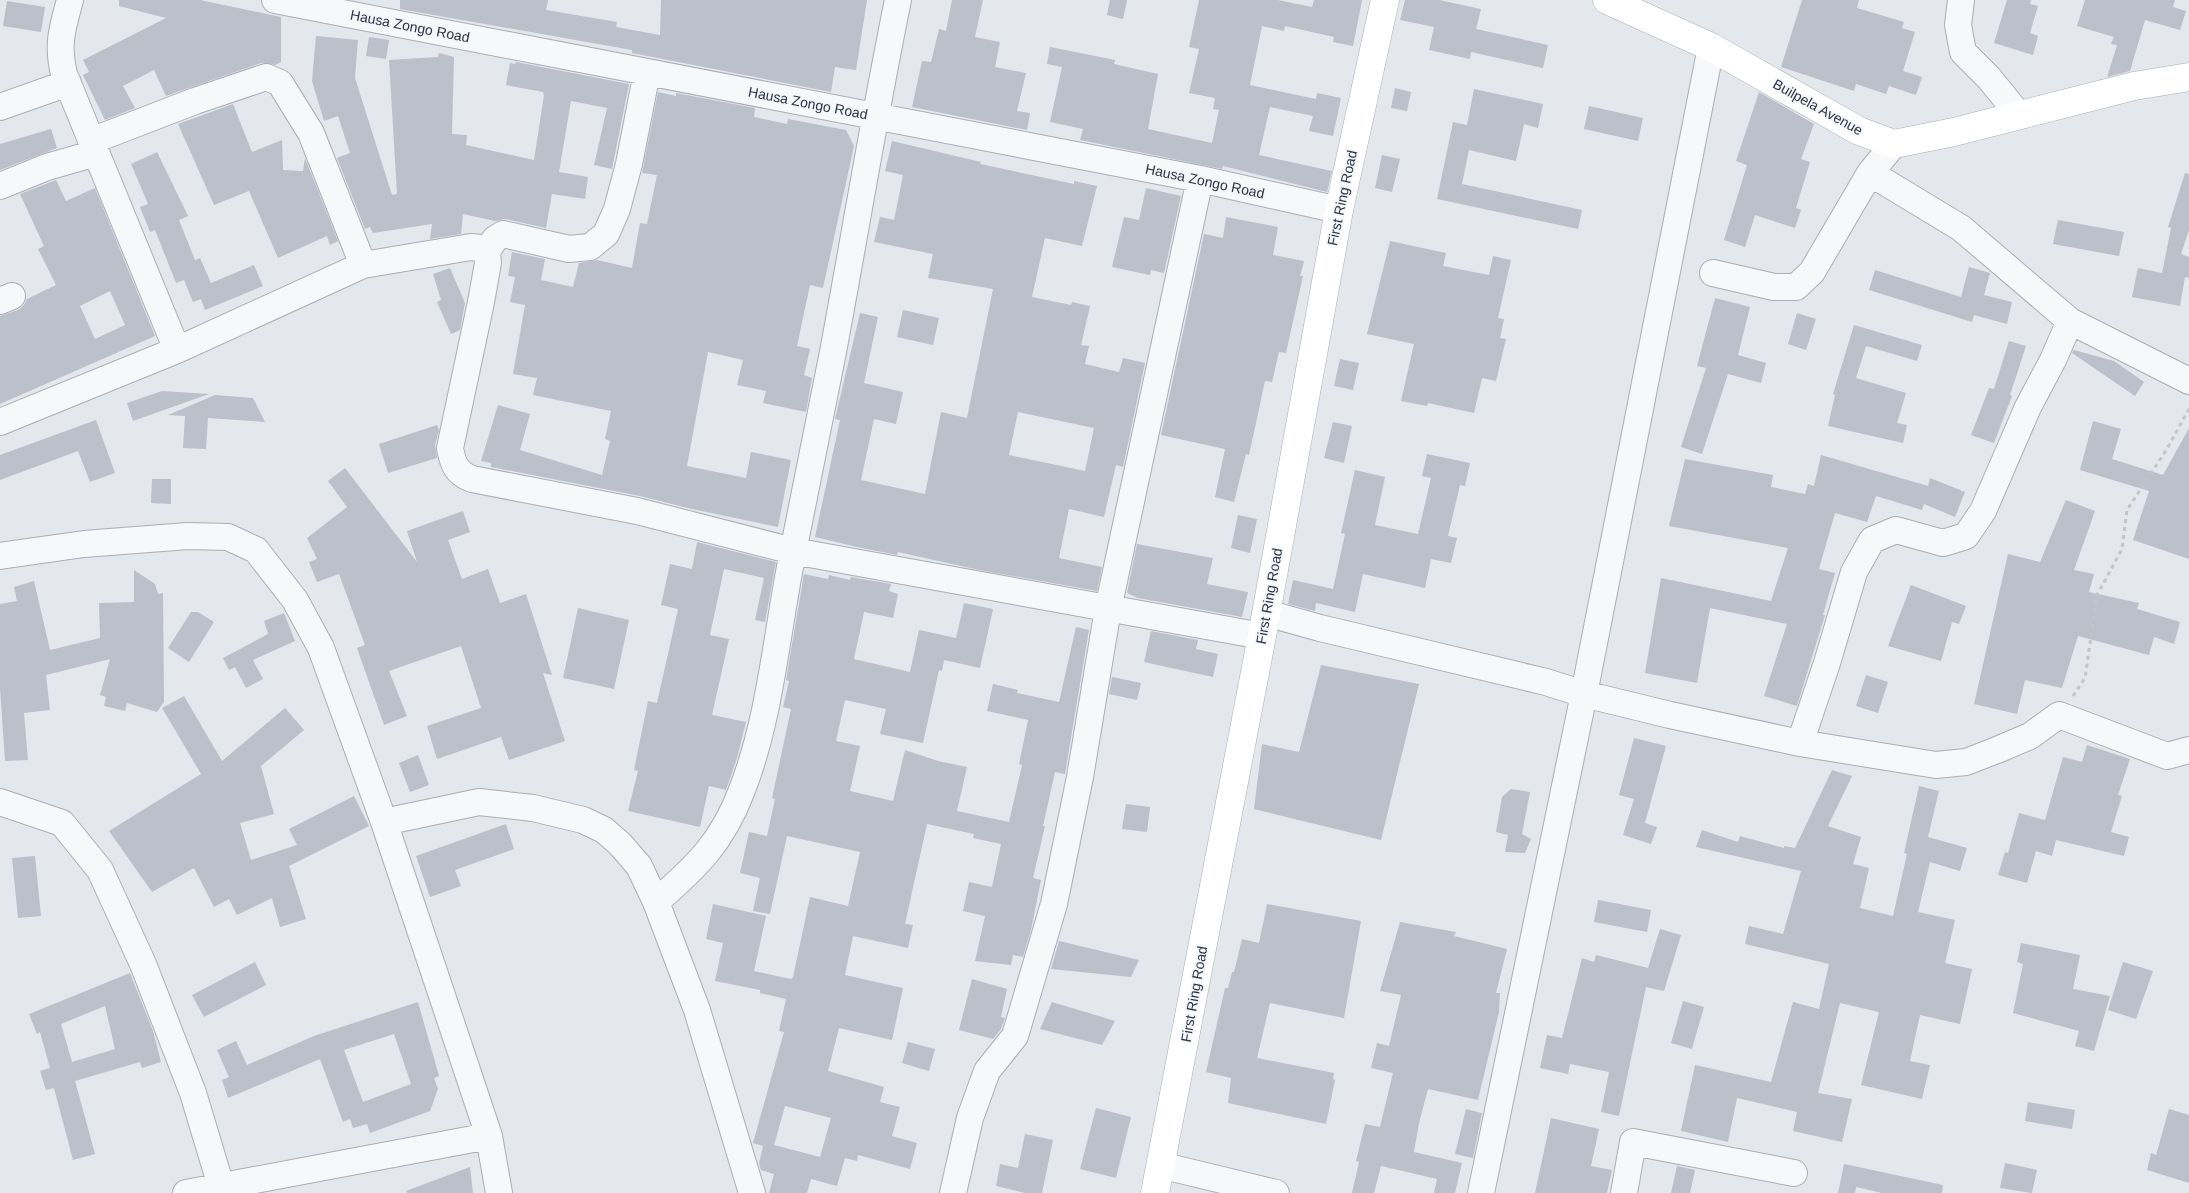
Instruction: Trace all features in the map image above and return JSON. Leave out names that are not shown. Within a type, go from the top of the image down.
[{"type":"street","points":[[70,0],[61,33],[59,55],[68,83],[177,350]]},
{"type":"street","name":"Hausa Zongo Road","points":[[275,0],[1200,179],[1339,210]]},
{"type":"street","points":[[656,902],[697,866],[722,835],[742,790],[759,736],[793,551],[833,351],[874,116],[898,0]]},
{"type":"street","name":"First Ring Road","points":[[1155,1193],[1264,624],[1339,210],[1385,0]]},
{"type":"street","name":"Builpela Avenue","points":[[1607,0],[1710,47],[1859,132],[1894,144],[1924,139],[2134,86],[2189,77]]},
{"type":"street","points":[[1962,0],[1959,9],[1958,26],[1963,52],[1989,78],[2019,115]]},
{"type":"street","points":[[1481,1193],[1584,694],[1710,47]]},
{"type":"street","points":[[647,72],[618,209],[606,234],[590,247],[569,249],[503,234],[495,239],[487,251],[488,263],[481,302],[450,448],[455,468],[465,476],[472,479],[637,511],[793,551],[1108,609],[1320,628],[1546,682],[1584,694],[1800,743],[1936,765],[1966,762],[1997,750],[2030,736],[2059,715],[2167,756],[2189,750]]},
{"type":"street","points":[[0,186],[94,147],[194,101],[266,77],[280,83],[311,133],[363,265]]},
{"type":"street","points":[[0,107],[68,83]]},
{"type":"street","points":[[1713,273],[1774,286],[1796,287],[1812,272],[1870,172],[1894,144]]},
{"type":"street","points":[[1870,172],[1961,228],[2070,321],[2189,381]]},
{"type":"street","points":[[952,1193],[970,1118],[987,1071],[1015,1036],[1054,904],[1080,777],[1108,609],[1200,179]]},
{"type":"street","points":[[0,422],[177,350],[363,265],[471,247],[487,251]]},
{"type":"street","points":[[1800,743],[1827,663],[1854,572],[1872,540],[1896,530],[1943,543],[1966,536],[1983,512],[2028,407],[2053,360],[2070,321]]},
{"type":"street","points":[[0,556],[84,544],[188,536],[228,537],[256,550],[294,600],[321,648],[384,822],[489,1136],[499,1193]]},
{"type":"street","points":[[0,802],[62,823],[100,870],[143,964],[193,1093],[221,1186]]},
{"type":"street","points":[[384,822],[479,802],[533,808],[583,820],[604,830],[620,844],[639,866],[656,902],[697,1010],[752,1193]]},
{"type":"street","points":[[186,1193],[489,1136]]},
{"type":"street","points":[[1624,1193],[1633,1142],[1794,1173]]},
{"type":"street","points":[[1160,1165],[1276,1193]]},
{"type":"path","points":[[2059,715],[2086,678],[2097,595],[2122,549],[2127,510],[2167,448],[2189,409]]},
{"type":"building","points":[[119,0],[200,0],[281,17],[281,62],[275,65],[261,63],[166,96],[154,70],[123,86],[135,108],[105,120],[83,75],[89,72],[83,60],[166,18],[119,6]]},
{"type":"building","points":[[400,0],[548,0],[546,10],[617,22],[616,27],[660,35],[661,0],[867,0],[856,70],[835,67],[831,92],[632,53],[632,50],[400,9]]},
{"type":"building","points":[[952,0],[983,0],[975,37],[1000,42],[995,67],[1026,73],[1017,111],[1030,113],[1027,130],[912,107],[922,61],[931,62],[939,29],[946,31]]},
{"type":"building","points":[[1110,0],[1127,0],[1123,19],[1107,15]]},
{"type":"building","points":[[1199,0],[1278,0],[1312,7],[1314,0],[1362,0],[1353,46],[1333,42],[1334,37],[1285,26],[1284,31],[1262,26],[1250,85],[1316,99],[1317,93],[1341,98],[1333,136],[1309,131],[1313,116],[1270,107],[1259,155],[1332,171],[1327,192],[1223,166],[1222,169],[1080,140],[1083,129],[1050,122],[1062,67],[1047,64],[1050,47],[1115,60],[1114,64],[1158,74],[1148,129],[1212,143],[1219,110],[1213,109],[1215,98],[1189,93],[1199,49],[1189,47]]},
{"type":"building","points":[[1405,0],[1439,0],[1481,9],[1476,29],[1548,45],[1543,68],[1471,52],[1470,59],[1429,50],[1434,27],[1400,20]]},
{"type":"building","points":[[1802,0],[1859,0],[1857,8],[1904,22],[1902,28],[1915,32],[1903,71],[1922,77],[1916,95],[1889,86],[1886,94],[1856,84],[1854,91],[1781,67]]},
{"type":"building","points":[[2007,0],[2031,0],[2030,4],[2038,6],[2030,33],[2038,36],[2033,55],[1994,43]]},
{"type":"building","points":[[2085,0],[2175,0],[2173,7],[2186,11],[2180,30],[2145,20],[2130,71],[2107,77],[2117,45],[2111,44],[2114,37],[2077,26]]},
{"type":"building","points":[[7,1],[45,7],[41,32],[3,26]]},
{"type":"building","points":[[316,36],[358,40],[355,78],[392,195],[397,194],[389,60],[438,57],[439,53],[454,57],[452,134],[467,135],[466,145],[534,160],[544,95],[543,92],[506,85],[510,63],[515,64],[516,62],[629,84],[612,169],[594,165],[607,108],[571,101],[559,172],[588,177],[585,199],[552,194],[546,228],[506,219],[495,221],[463,214],[461,234],[430,239],[432,224],[373,233],[370,227],[365,229],[337,158],[350,153],[338,116],[324,121],[312,81]]},
{"type":"building","points":[[369,37],[389,40],[386,59],[366,56]]},
{"type":"building","points":[[1395,88],[1411,92],[1407,111],[1391,108]]},
{"type":"building","points":[[1474,89],[1543,104],[1538,128],[1524,124],[1516,161],[1469,150],[1462,184],[1582,210],[1578,229],[1437,199],[1453,122],[1467,125]]},
{"type":"building","points":[[658,92],[676,96],[676,93],[755,108],[754,117],[787,124],[788,119],[846,130],[854,146],[823,288],[810,285],[797,346],[810,349],[804,375],[812,378],[806,412],[763,403],[766,391],[737,385],[743,360],[708,352],[687,466],[746,478],[751,452],[791,460],[778,527],[640,496],[491,467],[491,463],[481,461],[498,405],[530,414],[520,450],[602,475],[610,441],[605,439],[611,411],[533,395],[537,378],[513,374],[525,305],[510,302],[515,277],[508,276],[512,252],[545,259],[541,280],[573,287],[579,263],[597,260],[632,268],[640,223],[647,224],[657,175],[642,173]]},
{"type":"building","points":[[1759,92],[1814,124],[1801,159],[1810,162],[1796,208],[1801,210],[1795,228],[1755,215],[1745,247],[1724,240],[1747,165],[1736,161]]},
{"type":"building","points":[[233,104],[252,152],[282,140],[283,170],[303,171],[305,158],[338,241],[330,245],[327,236],[278,258],[249,191],[214,205],[178,124]]},
{"type":"building","points":[[1589,106],[1643,118],[1638,141],[1584,129]]},
{"type":"building","points":[[51,129],[57,148],[0,170],[0,144]]},
{"type":"building","points":[[892,141],[981,162],[980,164],[1074,184],[1074,181],[1097,186],[1082,246],[1045,238],[1032,297],[1071,305],[1072,302],[1090,306],[1081,345],[1089,346],[1085,364],[1119,372],[1123,358],[1145,363],[1123,467],[1116,465],[1104,517],[1069,509],[1059,558],[1102,567],[1097,591],[979,570],[898,552],[897,555],[815,537],[840,420],[835,419],[860,313],[878,317],[864,383],[903,392],[896,424],[874,419],[861,480],[925,494],[941,412],[967,418],[993,289],[928,278],[933,254],[874,242],[880,217],[894,220],[903,175],[885,171]],"holes":[[[1018,412],[1094,428],[1085,471],[1009,455]]]},
{"type":"building","points":[[157,152],[188,216],[179,220],[195,260],[200,258],[211,283],[254,265],[263,286],[205,310],[201,299],[193,302],[184,280],[176,283],[155,230],[150,232],[140,207],[148,204],[131,164]]},
{"type":"building","points":[[1382,155],[1400,159],[1392,192],[1375,188]]},
{"type":"building","points":[[2185,173],[2189,174],[2189,230],[2181,254],[2189,257],[2189,278],[2185,277],[2180,306],[2132,297],[2138,268],[2162,273],[2171,228],[2168,227]]},
{"type":"building","points":[[56,180],[66,201],[95,188],[155,336],[0,404],[0,316],[18,310],[27,299],[56,285],[38,249],[44,246],[20,194]],"holes":[[[110,291],[125,325],[95,339],[80,306]]]},
{"type":"building","points":[[1146,188],[1181,196],[1164,273],[1151,270],[1150,275],[1112,267],[1124,217],[1139,220]]},
{"type":"building","points":[[1226,217],[1278,227],[1273,255],[1304,261],[1300,276],[1303,276],[1286,353],[1279,352],[1272,382],[1265,381],[1249,455],[1246,454],[1234,502],[1215,497],[1225,449],[1161,435],[1204,234],[1223,238]]},
{"type":"building","points":[[2058,220],[2124,232],[2119,256],[2053,244]]},
{"type":"building","points":[[1390,241],[1446,253],[1443,266],[1489,275],[1493,256],[1511,260],[1498,318],[1504,319],[1500,338],[1506,339],[1496,381],[1482,378],[1474,413],[1428,403],[1427,406],[1401,401],[1414,344],[1367,334]]},
{"type":"building","points":[[1969,267],[1990,273],[1984,295],[2012,302],[2007,324],[1974,315],[1972,322],[1869,290],[1875,270],[1961,297]]},
{"type":"building","points":[[450,268],[465,303],[460,330],[451,334],[437,302],[441,300],[433,274]]},
{"type":"building","points":[[1715,298],[1750,307],[1738,355],[1766,363],[1761,383],[1728,374],[1702,454],[1681,447],[1706,368],[1697,366]]},
{"type":"building","points":[[903,310],[939,318],[933,345],[897,337]]},
{"type":"building","points":[[1797,313],[1816,319],[1806,350],[1788,344]]},
{"type":"building","points":[[1854,325],[1922,345],[1917,361],[1866,346],[1856,378],[1906,393],[1897,423],[1907,425],[1903,443],[1828,426],[1835,395],[1833,394]]},
{"type":"building","points":[[2009,341],[2026,346],[2010,395],[2012,396],[1994,443],[1971,435],[1989,388],[1994,389]]},
{"type":"building","points":[[2074,350],[2114,361],[2144,382],[2135,396],[2072,353]]},
{"type":"building","points":[[1340,359],[1359,363],[1353,390],[1334,386]]},
{"type":"building","points":[[162,391],[209,394],[133,421],[127,403]]},
{"type":"building","points":[[215,395],[253,398],[265,422],[208,418],[206,449],[183,448],[185,416],[168,415]]},
{"type":"building","points":[[96,420],[115,473],[90,482],[78,451],[0,480],[0,455]]},
{"type":"building","points":[[2093,421],[2121,429],[2112,459],[2163,475],[2189,428],[2189,559],[2133,540],[2149,491],[2080,470]]},
{"type":"building","points":[[1333,422],[1352,426],[1344,463],[1324,458]]},
{"type":"building","points":[[437,425],[439,430],[435,445],[437,458],[388,473],[379,444]]},
{"type":"building","points":[[1427,454],[1470,463],[1465,486],[1460,485],[1448,536],[1457,538],[1451,563],[1431,559],[1425,588],[1363,574],[1355,612],[1316,603],[1315,611],[1288,604],[1293,580],[1333,589],[1345,534],[1341,533],[1355,470],[1385,477],[1375,525],[1418,534],[1431,478],[1422,476]]},
{"type":"building","points":[[1821,455],[1928,486],[1930,478],[1965,492],[1955,517],[1924,504],[1922,510],[1876,496],[1867,522],[1835,513],[1819,569],[1835,573],[1823,615],[1825,615],[1797,706],[1764,696],[1787,624],[1710,608],[1697,683],[1645,673],[1661,578],[1771,601],[1788,548],[1669,526],[1685,459],[1773,475],[1771,487],[1805,494],[1808,484],[1814,486]]},
{"type":"building","points":[[345,468],[417,562],[407,531],[463,511],[470,532],[448,540],[462,579],[488,569],[500,603],[526,594],[552,675],[543,673],[565,741],[509,760],[501,737],[437,759],[427,726],[481,708],[461,646],[389,671],[407,716],[384,725],[357,648],[365,645],[339,574],[317,582],[309,562],[317,559],[307,538],[347,507],[328,481]]},
{"type":"building","points":[[152,479],[171,479],[171,504],[151,503]]},
{"type":"building","points":[[2066,500],[2095,511],[2074,570],[2094,574],[2089,592],[2139,603],[2137,609],[2180,622],[2174,644],[2154,637],[2149,655],[2078,636],[2062,688],[2025,680],[2017,714],[1974,704],[2008,554],[2040,562]]},
{"type":"building","points":[[1238,515],[1257,519],[1250,553],[1231,548]]},
{"type":"building","points":[[697,542],[776,562],[765,622],[755,620],[764,578],[724,569],[710,635],[729,639],[712,715],[746,722],[737,758],[726,790],[709,786],[700,827],[628,811],[638,771],[634,770],[648,701],[657,703],[678,609],[661,605],[670,564],[692,569]]},
{"type":"building","points":[[1137,544],[1213,558],[1207,584],[1248,592],[1242,617],[1138,598],[1127,593]]},
{"type":"building","points":[[134,570],[155,584],[158,594],[163,593],[164,702],[157,712],[127,703],[125,711],[104,706],[106,697],[100,695],[110,659],[46,675],[50,710],[24,713],[28,760],[5,761],[0,688],[0,604],[17,601],[14,587],[34,581],[50,650],[100,638],[99,603],[134,602]]},
{"type":"building","points":[[804,574],[828,579],[829,575],[850,580],[851,577],[891,584],[889,591],[898,594],[893,618],[864,612],[854,659],[910,672],[919,630],[956,638],[964,603],[993,609],[980,668],[944,660],[942,671],[939,670],[923,743],[880,734],[886,709],[845,700],[836,741],[860,746],[850,791],[893,801],[905,750],[938,761],[967,767],[957,811],[1009,822],[1022,765],[1019,764],[1028,720],[987,711],[993,684],[1018,690],[1017,693],[1059,702],[1076,627],[1089,630],[1065,774],[1055,772],[1043,826],[1045,826],[1033,878],[1041,880],[1031,930],[1023,957],[1013,955],[1011,965],[975,961],[985,916],[963,911],[969,882],[992,887],[1001,844],[973,838],[974,834],[927,824],[905,924],[913,925],[908,948],[853,936],[845,975],[903,988],[892,1040],[839,1028],[828,1071],[884,1087],[880,1102],[900,1107],[892,1136],[917,1143],[910,1169],[858,1155],[857,1161],[845,1158],[837,1186],[811,1179],[807,1193],[769,1193],[774,1174],[761,1170],[759,1163],[763,1146],[753,1143],[784,1032],[779,1031],[786,999],[760,993],[760,990],[715,981],[723,943],[706,939],[713,904],[766,916],[754,971],[791,979],[810,897],[848,906],[860,852],[787,836],[770,914],[753,911],[760,878],[740,873],[749,832],[767,836],[775,799],[772,798],[791,709],[783,707],[789,681],[786,680]],"holes":[[[785,1106],[831,1118],[820,1157],[774,1145]]]},
{"type":"building","points":[[1911,585],[1966,606],[1959,624],[1952,622],[1941,661],[1888,646]]},
{"type":"building","points":[[578,608],[629,620],[614,689],[563,678]]},
{"type":"building","points":[[191,612],[198,612],[214,622],[189,662],[168,648]]},
{"type":"building","points":[[284,613],[295,641],[253,660],[263,679],[246,688],[235,667],[229,670],[223,658],[268,634],[264,621]]},
{"type":"building","points":[[1151,631],[1198,640],[1196,649],[1218,654],[1213,677],[1144,662]]},
{"type":"building","points":[[1321,665],[1419,684],[1381,840],[1254,809],[1262,744],[1299,752]]},
{"type":"building","points":[[1866,675],[1888,682],[1878,713],[1856,706]]},
{"type":"building","points":[[1112,677],[1141,683],[1137,700],[1109,694]]},
{"type":"building","points":[[184,696],[222,761],[285,708],[304,730],[261,766],[274,814],[240,823],[251,860],[297,845],[289,829],[354,796],[369,826],[289,866],[306,919],[280,927],[272,898],[237,915],[229,899],[214,907],[194,868],[152,892],[109,831],[201,774],[162,708]]},
{"type":"building","points":[[1634,738],[1666,746],[1645,823],[1657,827],[1651,844],[1623,835],[1634,799],[1619,795]]},
{"type":"building","points":[[2087,745],[2130,759],[2118,795],[2122,796],[2111,832],[2129,837],[2124,856],[2056,840],[2052,856],[2036,851],[2027,883],[1998,875],[2005,852],[2008,853],[2019,813],[2045,820],[2063,757],[2082,762]]},
{"type":"building","points":[[418,755],[429,785],[410,792],[399,763]]},
{"type":"building","points":[[1832,770],[1852,776],[1828,826],[1861,837],[1853,864],[1869,868],[1860,908],[1893,916],[1907,854],[1904,853],[1919,786],[1939,791],[1928,837],[1967,848],[1960,871],[1930,862],[1918,912],[1955,920],[1945,963],[1972,969],[1960,1024],[1920,1015],[1910,1061],[1930,1065],[1922,1099],[1861,1085],[1879,1012],[1840,1003],[1818,1093],[1852,1099],[1842,1142],[1793,1131],[1797,1112],[1737,1098],[1728,1142],[1681,1131],[1695,1065],[1771,1082],[1793,1002],[1819,1009],[1829,964],[1745,944],[1749,926],[1783,934],[1801,871],[1696,847],[1702,830],[1738,842],[1740,836],[1784,848],[1784,846],[1795,848]]},
{"type":"building","points":[[1511,789],[1530,792],[1522,834],[1531,839],[1525,853],[1505,852],[1508,835],[1496,832],[1502,797]]},
{"type":"building","points":[[1126,804],[1150,807],[1147,832],[1122,829]]},
{"type":"building","points":[[506,824],[514,849],[455,870],[461,886],[430,897],[416,856]]},
{"type":"building","points":[[35,856],[41,916],[18,918],[12,858]]},
{"type":"building","points":[[1598,900],[1651,910],[1647,932],[1594,922]]},
{"type":"building","points":[[1267,904],[1361,921],[1344,1018],[1270,1003],[1257,1058],[1334,1073],[1333,1079],[1335,1080],[1326,1124],[1228,1103],[1231,1078],[1206,1072],[1225,988],[1228,988],[1232,972],[1234,972],[1242,939],[1259,943]]},
{"type":"building","points":[[1400,922],[1456,932],[1454,936],[1507,949],[1496,993],[1500,993],[1499,1012],[1478,1100],[1428,1089],[1419,1123],[1414,1152],[1462,1163],[1455,1193],[1434,1193],[1437,1179],[1381,1166],[1374,1193],[1352,1193],[1359,1162],[1356,1161],[1365,1124],[1380,1127],[1393,1073],[1371,1068],[1377,1043],[1389,1046],[1401,995],[1380,991]]},
{"type":"building","points":[[1660,929],[1681,935],[1664,991],[1646,987],[1619,1116],[1601,1112],[1609,1072],[1570,1064],[1568,1074],[1540,1068],[1547,1035],[1562,1038],[1582,958],[1594,962],[1596,955],[1648,968]]},
{"type":"building","points":[[1059,941],[1139,960],[1131,977],[1051,969]]},
{"type":"building","points":[[2021,943],[2080,955],[2073,989],[2110,996],[2094,1051],[2075,1046],[2079,1031],[2013,1013],[2023,964],[2017,962]]},
{"type":"building","points":[[255,962],[266,985],[204,1017],[192,995]]},
{"type":"building","points":[[2123,962],[2153,971],[2136,1019],[2108,1010]]},
{"type":"building","points":[[130,973],[153,1031],[161,1062],[142,1068],[140,1062],[75,1081],[95,1154],[73,1160],[54,1088],[46,1090],[40,1071],[50,1068],[40,1032],[37,1034],[29,1014]],"holes":[[[105,1006],[115,1049],[72,1062],[61,1024]]]},
{"type":"building","points":[[972,979],[1007,989],[1001,1017],[1005,1018],[1001,1029],[993,1039],[959,1030]]},
{"type":"building","points":[[1683,1001],[1704,1007],[1692,1049],[1671,1043]]},
{"type":"building","points":[[418,1002],[439,1076],[434,1078],[438,1089],[430,1111],[370,1133],[367,1124],[353,1128],[350,1119],[343,1122],[320,1059],[228,1098],[222,1080],[229,1077],[217,1050],[236,1041],[247,1065],[314,1036]],"holes":[[[394,1034],[411,1084],[363,1102],[344,1050]]]},
{"type":"building","points":[[1052,1002],[1115,1021],[1102,1045],[1040,1029]]},
{"type":"building","points":[[908,1042],[935,1049],[929,1071],[902,1063]]},
{"type":"building","points":[[2028,1102],[2075,1110],[2072,1129],[2025,1121]]},
{"type":"building","points":[[1096,1108],[1131,1117],[1116,1178],[1080,1169]]},
{"type":"building","points":[[1466,1109],[1482,1113],[1473,1158],[1455,1154]]},
{"type":"building","points":[[2169,1109],[2189,1115],[2189,1183],[2147,1170],[2151,1153],[2156,1155]]},
{"type":"building","points":[[1551,1118],[1599,1129],[1591,1166],[1612,1170],[1607,1193],[1535,1193]]},
{"type":"building","points":[[1025,1134],[1053,1140],[1042,1193],[1025,1193],[996,1186],[1000,1164],[1018,1168]]},
{"type":"building","points":[[2005,1163],[2037,1170],[2032,1193],[2000,1188]]},
{"type":"building","points":[[1844,1164],[1943,1185],[1942,1193],[1882,1193],[1856,1187],[1855,1193],[1838,1193]]},
{"type":"building","points":[[1677,1166],[1695,1170],[1690,1193],[1671,1193]]},
{"type":"building","points":[[470,1167],[473,1193],[407,1193],[406,1191]]}]
